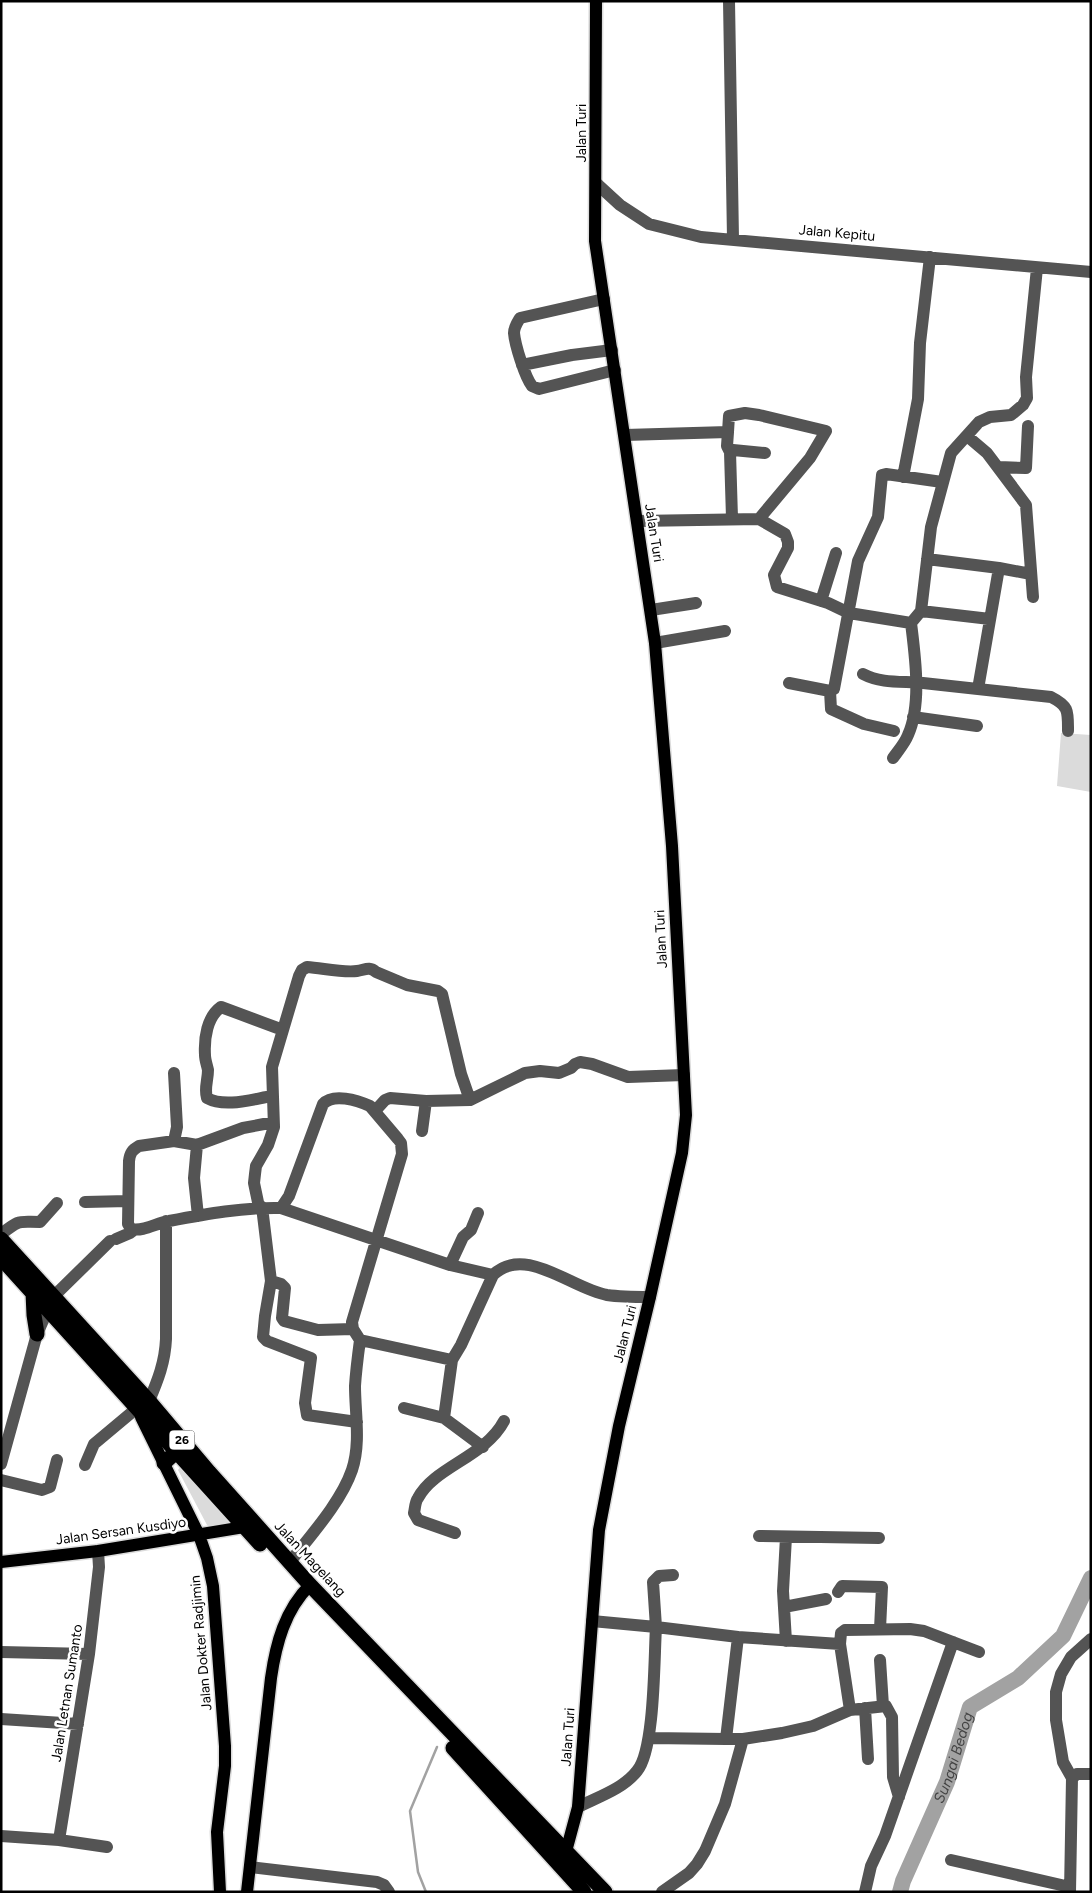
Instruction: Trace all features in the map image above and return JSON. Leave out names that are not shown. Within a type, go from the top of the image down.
[{"type":"highway","name":"Jalan Magelang","points":[[1,1239],[50,1303],[143,1405],[209,1472],[290,1562],[307,1588],[584,1892]]},
{"type":"highway","name":"Jalan Magelang","points":[[1,1258],[33,1293],[50,1303]]},
{"type":"highway","points":[[33,1293],[37,1334]]},
{"type":"highway","name":"Jalan Magelang","points":[[143,1405],[177,1451],[244,1527],[307,1588],[605,1892]]},
{"type":"highway","points":[[164,1463],[177,1451]]},
{"type":"main road","name":"Jalan Turi","points":[[561,1867],[567,1852],[578,1807],[601,1521],[619,1426],[682,1153],[686,1115],[671,836],[655,643],[595,240],[596,1]]},
{"type":"main road","name":"Jalan Dokter Radjimin","points":[[143,1405],[164,1463],[199,1535],[207,1558],[213,1586],[225,1746],[225,1766],[217,1832],[220,1892]]},
{"type":"main road","name":"Jalan Sersan Kusdiyo","points":[[1,1562],[98,1551],[244,1527]]},
{"type":"main road","points":[[247,1892],[274,1658],[283,1626],[293,1606],[307,1588]]},
{"type":"street","points":[[729,1],[733,239]]},
{"type":"street","name":"Jalan Kepitu","points":[[596,183],[620,205],[649,224],[701,237],[1091,272]]},
{"type":"street","points":[[595,209],[599,202],[604,201],[615,202],[620,205]]},
{"type":"street","points":[[902,476],[918,399],[920,343],[930,257]]},
{"type":"street","points":[[893,758],[908,736],[913,717],[917,683],[912,623],[921,611],[930,527],[942,482],[951,453],[979,422],[990,417],[1011,415],[1023,405],[1027,398],[1026,376],[1037,268]]},
{"type":"street","points":[[604,299],[520,318],[514,332],[528,382],[539,389],[615,370]]},
{"type":"street","points":[[522,365],[572,355],[612,350]]},
{"type":"street","points":[[732,518],[730,452],[728,446],[729,416],[745,413],[826,431],[810,458],[760,519]]},
{"type":"street","points":[[999,467],[1026,468],[1028,426]]},
{"type":"street","points":[[625,435],[728,432]]},
{"type":"street","points":[[967,436],[987,453],[999,467],[1026,505],[1033,597]]},
{"type":"street","points":[[730,452],[733,450],[765,452]]},
{"type":"street","points":[[830,691],[834,689],[860,555],[878,517],[882,475],[942,482]]},
{"type":"street","points":[[637,522],[732,518],[760,519],[785,534],[788,542],[788,548],[774,575],[777,587],[849,613],[912,623]]},
{"type":"street","points":[[820,601],[836,553]]},
{"type":"street","points":[[927,559],[1031,574]]},
{"type":"street","points":[[978,689],[999,568]]},
{"type":"street","points":[[651,610],[696,603]]},
{"type":"street","points":[[921,611],[990,619]]},
{"type":"street","points":[[655,643],[725,631]]},
{"type":"street","points":[[863,674],[870,678],[894,682],[1050,697],[1063,704],[1068,713],[1068,731]]},
{"type":"street","points":[[789,683],[830,691]]},
{"type":"street","points":[[830,691],[831,709],[864,724],[894,731]]},
{"type":"street","points":[[913,717],[977,726]]},
{"type":"street","points":[[357,1422],[307,1415],[305,1403],[311,1358],[267,1341],[263,1337],[271,1281],[261,1207],[254,1183],[256,1166],[268,1146],[274,1124],[272,1067],[298,976],[302,970],[307,967],[358,971],[367,968],[407,985],[438,991],[442,994],[470,1100]]},
{"type":"street","points":[[272,1096],[236,1102],[215,1102],[207,1098],[204,1090],[208,1071],[205,1056],[208,1027],[210,1018],[221,1007],[283,1030]]},
{"type":"street","points":[[375,1111],[387,1099],[426,1101],[470,1100],[524,1073],[540,1071],[559,1072],[571,1068],[577,1062],[588,1063],[628,1077],[684,1076]]},
{"type":"street","points":[[174,1073],[177,1127],[174,1141]]},
{"type":"street","points":[[281,1208],[289,1196],[323,1104],[327,1099],[334,1097],[364,1103],[375,1111],[401,1143],[402,1154],[354,1314],[357,1422],[356,1447],[352,1470],[332,1508],[290,1562]]},
{"type":"street","points":[[422,1131],[426,1101]]},
{"type":"street","points":[[274,1124],[243,1128],[197,1145],[174,1141],[139,1146],[130,1153],[129,1227],[134,1230],[140,1230],[166,1221],[198,1216],[261,1207],[281,1208],[450,1265],[493,1275]]},
{"type":"street","points":[[197,1145],[194,1178],[198,1216]]},
{"type":"street","points":[[85,1202],[128,1200]]},
{"type":"street","points":[[1,1234],[15,1223],[22,1221],[40,1222],[57,1204]]},
{"type":"street","points":[[450,1265],[463,1237],[471,1230],[478,1213]]},
{"type":"street","points":[[85,1465],[94,1444],[143,1405],[160,1375],[165,1357],[166,1339],[166,1221]]},
{"type":"street","points":[[1,1464],[37,1334],[50,1303],[113,1240],[134,1230]]},
{"type":"street","points":[[444,1418],[452,1360],[462,1345],[493,1275],[506,1266],[517,1264],[534,1265],[586,1288],[607,1295],[650,1297]]},
{"type":"street","points":[[271,1281],[281,1284],[284,1288],[282,1318],[284,1321],[318,1330],[356,1334],[452,1360]]},
{"type":"street","points":[[404,1408],[444,1418],[483,1447]]},
{"type":"street","points":[[455,1533],[418,1520],[414,1513],[417,1500],[436,1479],[483,1447],[501,1428],[504,1421]]},
{"type":"street","points":[[1,1480],[42,1490],[48,1489],[57,1460]]},
{"type":"street","points":[[759,1536],[879,1538]]},
{"type":"street","points":[[786,1537],[783,1591],[786,1641]]},
{"type":"street","name":"Jalan Letnan Sumanto","points":[[59,1840],[89,1654],[99,1567],[98,1551]]},
{"type":"street","points":[[578,1807],[620,1786],[639,1770],[650,1738],[656,1627],[652,1586],[659,1576],[673,1575]]},
{"type":"street","points":[[838,1592],[842,1586],[882,1587],[880,1629]]},
{"type":"street","points":[[784,1607],[826,1599]]},
{"type":"street","points":[[592,1621],[738,1637],[840,1644]]},
{"type":"street","points":[[850,1710],[840,1644],[840,1634],[845,1630],[910,1628],[924,1631],[979,1652]]},
{"type":"street","points":[[726,1739],[738,1637]]},
{"type":"street","points":[[951,1860],[1070,1889],[1072,1778],[1063,1762],[1056,1720],[1056,1692],[1061,1674],[1071,1658],[1091,1639]]},
{"type":"street","points":[[866,1892],[871,1866],[885,1836],[953,1642]]},
{"type":"street","points":[[1,1652],[89,1654]]},
{"type":"street","points":[[880,1660],[883,1706]]},
{"type":"street","points":[[650,1738],[743,1739],[813,1726],[850,1710],[883,1706],[889,1709],[892,1717],[893,1777],[899,1797]]},
{"type":"street","points":[[865,1708],[868,1759]]},
{"type":"street","points":[[1,1719],[78,1724]]},
{"type":"street","points":[[662,1892],[689,1873],[705,1851],[725,1804],[743,1739]]},
{"type":"street","points":[[1072,1778],[1077,1774],[1091,1774]]},
{"type":"street","points":[[1,1836],[59,1840],[107,1847]]},
{"type":"street","points":[[250,1867],[377,1882],[384,1885],[389,1892]]},
{"type":"shaded area","points":[[1061,733],[1091,735],[1091,792],[1057,786]]},
{"type":"shaded area","points":[[180,1467],[229,1518],[228,1523],[211,1527],[207,1525],[178,1470]]},
{"type":"waterway","name":"Sungai Bedog","points":[[900,1892],[903,1881],[947,1782],[970,1707],[1018,1678],[1063,1636],[1091,1578]]},
{"type":"waterway","points":[[426,1892],[418,1872],[410,1811],[437,1747]]}]
